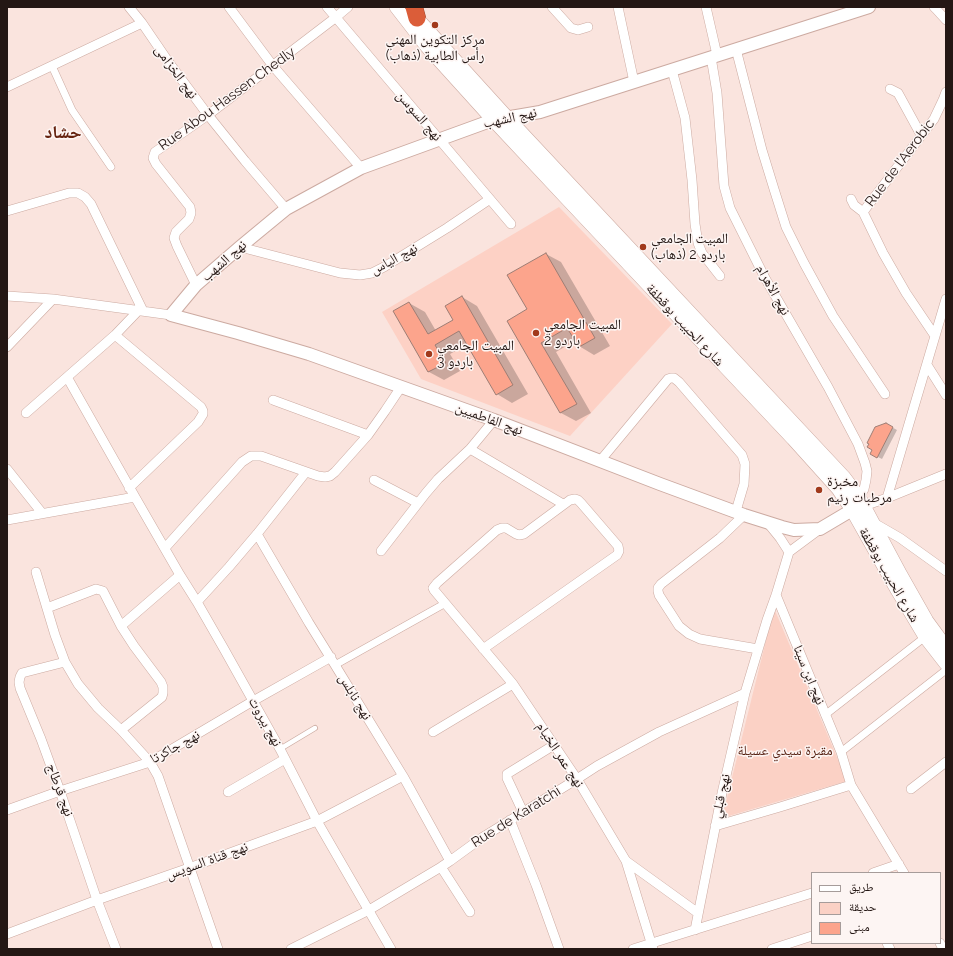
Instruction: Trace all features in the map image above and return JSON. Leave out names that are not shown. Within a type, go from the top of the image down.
[{"type":"main road","name":"شارع الحبيب بوقطفة","points":[[396,7],[427,47],[493,120],[798,444],[838,489],[873,522],[927,621],[946,647]]},
{"type":"main road","name":"شارع الحبيب بوقطفة","points":[[414,11],[507,117],[844,477],[897,590],[926,637],[946,664]]},
{"type":"street","name":"نهج الخزامى","points":[[129,7],[208,115],[286,209]]},
{"type":"street","points":[[229,7],[273,66],[361,168]]},
{"type":"street","name":"نهج السوسن","points":[[327,7],[511,224]]},
{"type":"street","name":"Rue Abou Hassen Chedly","points":[[196,286],[174,238],[176,232],[189,219],[191,213],[190,207],[156,164],[153,158],[155,152],[208,115],[348,7]]},
{"type":"street","points":[[552,7],[571,28],[578,30],[588,27]]},
{"type":"street","points":[[618,7],[634,82]]},
{"type":"street","name":"نهج الأهرام","points":[[706,7],[714,56],[724,186],[730,208],[765,278],[828,387],[858,444],[867,471],[864,489],[856,505]]},
{"type":"street","name":"نهج الشهب","points":[[171,315],[196,286],[286,209],[361,168],[493,120],[540,112],[869,7]]},
{"type":"street","points":[[934,7],[946,20]]},
{"type":"street","points":[[7,88],[142,23]]},
{"type":"street","points":[[736,50],[762,150],[786,227],[833,316],[885,394]]},
{"type":"street","points":[[52,66],[72,110],[111,167]]},
{"type":"street","points":[[672,70],[685,118],[698,243],[702,253],[720,276]]},
{"type":"street","points":[[890,89],[898,93],[921,135]]},
{"type":"street","name":"Rue de l'Aerobic","points":[[935,336],[906,293],[883,253],[863,212],[934,119],[946,92]]},
{"type":"street","points":[[7,211],[70,193],[78,193],[85,197],[90,204],[141,311]]},
{"type":"street","name":"نهج الياس","points":[[240,247],[340,274],[360,275],[372,273],[441,232],[490,199]]},
{"type":"street","points":[[851,199],[854,205],[863,212]]},
{"type":"street","points":[[7,296],[53,298],[171,315]]},
{"type":"street","points":[[7,347],[53,298]]},
{"type":"street","points":[[887,498],[946,299]]},
{"type":"street","points":[[26,413],[141,311]]},
{"type":"street","name":"نهج الفاطميين","points":[[171,315],[308,354],[494,420],[660,484],[767,522],[794,530],[820,529]]},
{"type":"street","points":[[114,335],[204,411],[198,422],[130,488]]},
{"type":"street","points":[[927,365],[946,395]]},
{"type":"street","name":"نهج بيروت","points":[[67,377],[134,497],[180,576],[197,602],[280,748],[317,821],[391,949]]},
{"type":"street","points":[[600,461],[668,379],[671,378],[676,379],[742,455],[745,464],[740,513],[720,538],[661,584],[658,591],[679,626],[689,634],[700,639],[758,649]]},
{"type":"street","points":[[165,548],[242,462],[251,456],[261,456],[318,476],[330,476],[368,435],[401,387]]},
{"type":"street","points":[[273,400],[368,435]]},
{"type":"street","points":[[381,551],[438,479],[470,449],[494,420]]},
{"type":"street","points":[[470,449],[564,504],[570,500],[576,499],[618,546],[619,551],[617,555],[483,650]]},
{"type":"street","points":[[7,469],[42,513]]},
{"type":"street","points":[[197,602],[257,534],[306,472]]},
{"type":"street","points":[[776,595],[789,552],[820,529],[856,505],[887,498],[946,474]]},
{"type":"street","points":[[374,480],[418,503]]},
{"type":"street","points":[[7,520],[134,497]]},
{"type":"street","name":"نهج عمر الخيام","points":[[564,504],[524,534],[516,534],[506,528],[497,530],[437,583],[434,590],[444,604],[512,684],[576,779],[626,861],[652,946]]},
{"type":"street","points":[[767,522],[789,552]]},
{"type":"street","points":[[873,522],[900,538],[946,571]]},
{"type":"street","name":"نهج نابلس","points":[[257,534],[309,623],[403,776],[450,861]]},
{"type":"street","points":[[36,572],[55,635],[65,662],[78,684],[98,708],[121,730],[150,762],[158,776],[218,949]]},
{"type":"street","points":[[121,626],[180,576]]},
{"type":"street","points":[[47,608],[96,589],[100,589],[103,591],[121,626],[134,646],[161,682],[163,687],[162,697],[121,730]]},
{"type":"street","name":"نهج قبلي","points":[[695,930],[714,826],[745,692],[776,595]]},
{"type":"street","name":"نهج ابن سينا","points":[[776,595],[841,752],[851,785],[902,869]]},
{"type":"street","points":[[333,661],[444,604]]},
{"type":"street","points":[[825,715],[926,637]]},
{"type":"street","name":"نهج جاكرتا","points":[[7,810],[150,762],[253,701],[333,661]]},
{"type":"street","name":"نهج قرطاج","points":[[65,662],[22,673],[19,682],[20,688],[41,739],[97,900],[116,949]]},
{"type":"street","points":[[841,752],[946,670]]},
{"type":"street","points":[[433,732],[512,684]]},
{"type":"street","name":"Rue de Karatchi","points":[[291,949],[369,910],[441,867],[483,837],[596,766],[659,732],[745,692]]},
{"type":"street","points":[[523,812],[507,778],[507,774],[554,745]]},
{"type":"street","points":[[228,792],[285,760]]},
{"type":"street","points":[[911,789],[946,762]]},
{"type":"street","name":"نهج قناة السويس","points":[[7,934],[317,821],[403,776]]},
{"type":"street","points":[[714,826],[851,785]]},
{"type":"street","points":[[510,820],[536,885],[559,949]]},
{"type":"street","points":[[626,861],[698,913]]},
{"type":"street","points":[[441,867],[470,912]]},
{"type":"street","points":[[880,872],[902,869]]},
{"type":"street","points":[[633,949],[652,946],[695,930],[811,893]]},
{"type":"street","points":[[772,949],[811,936]]},
{"type":"lane","points":[[280,748],[315,728]]},
{"type":"shaded area","points":[[559,207],[672,324],[570,436],[421,379],[382,312]]},
{"type":"green space","name":"مقبرة سيدي عسيلة","points":[[774,608],[847,781],[722,818]]},
{"type":"building","name":"المبيت الجامعي باردو 2","points":[[546,253],[595,338],[579,347],[567,328],[541,343],[577,404],[560,413],[507,321],[527,309],[507,275]]},
{"type":"building","name":"المبيت الجامعي باردو 3","points":[[462,296],[513,385],[496,395],[459,331],[435,345],[446,363],[428,372],[393,311],[409,302],[428,334],[453,320],[445,306]]},
{"type":"building","points":[[886,423],[893,427],[877,458],[870,454],[872,450],[867,447],[869,444],[867,443],[875,427]]},
{"type":"place","name":"مركز التكوين المهني رأس الطابية (ذهاب)","points":[[435,25]]},
{"type":"place","name":"المبيت الجامعي باردو 2 (ذهاب)","points":[[643,247]]},
{"type":"place","name":"المبيت الجامعي باردو 2","points":[[536,333]]},
{"type":"place","name":"المبيت الجامعي باردو 3","points":[[429,354]]},
{"type":"place","name":"مخبزة مرطبات رنيم","points":[[819,490]]},
{"type":"district","name":"حشاد","points":[[63,133]]}]
